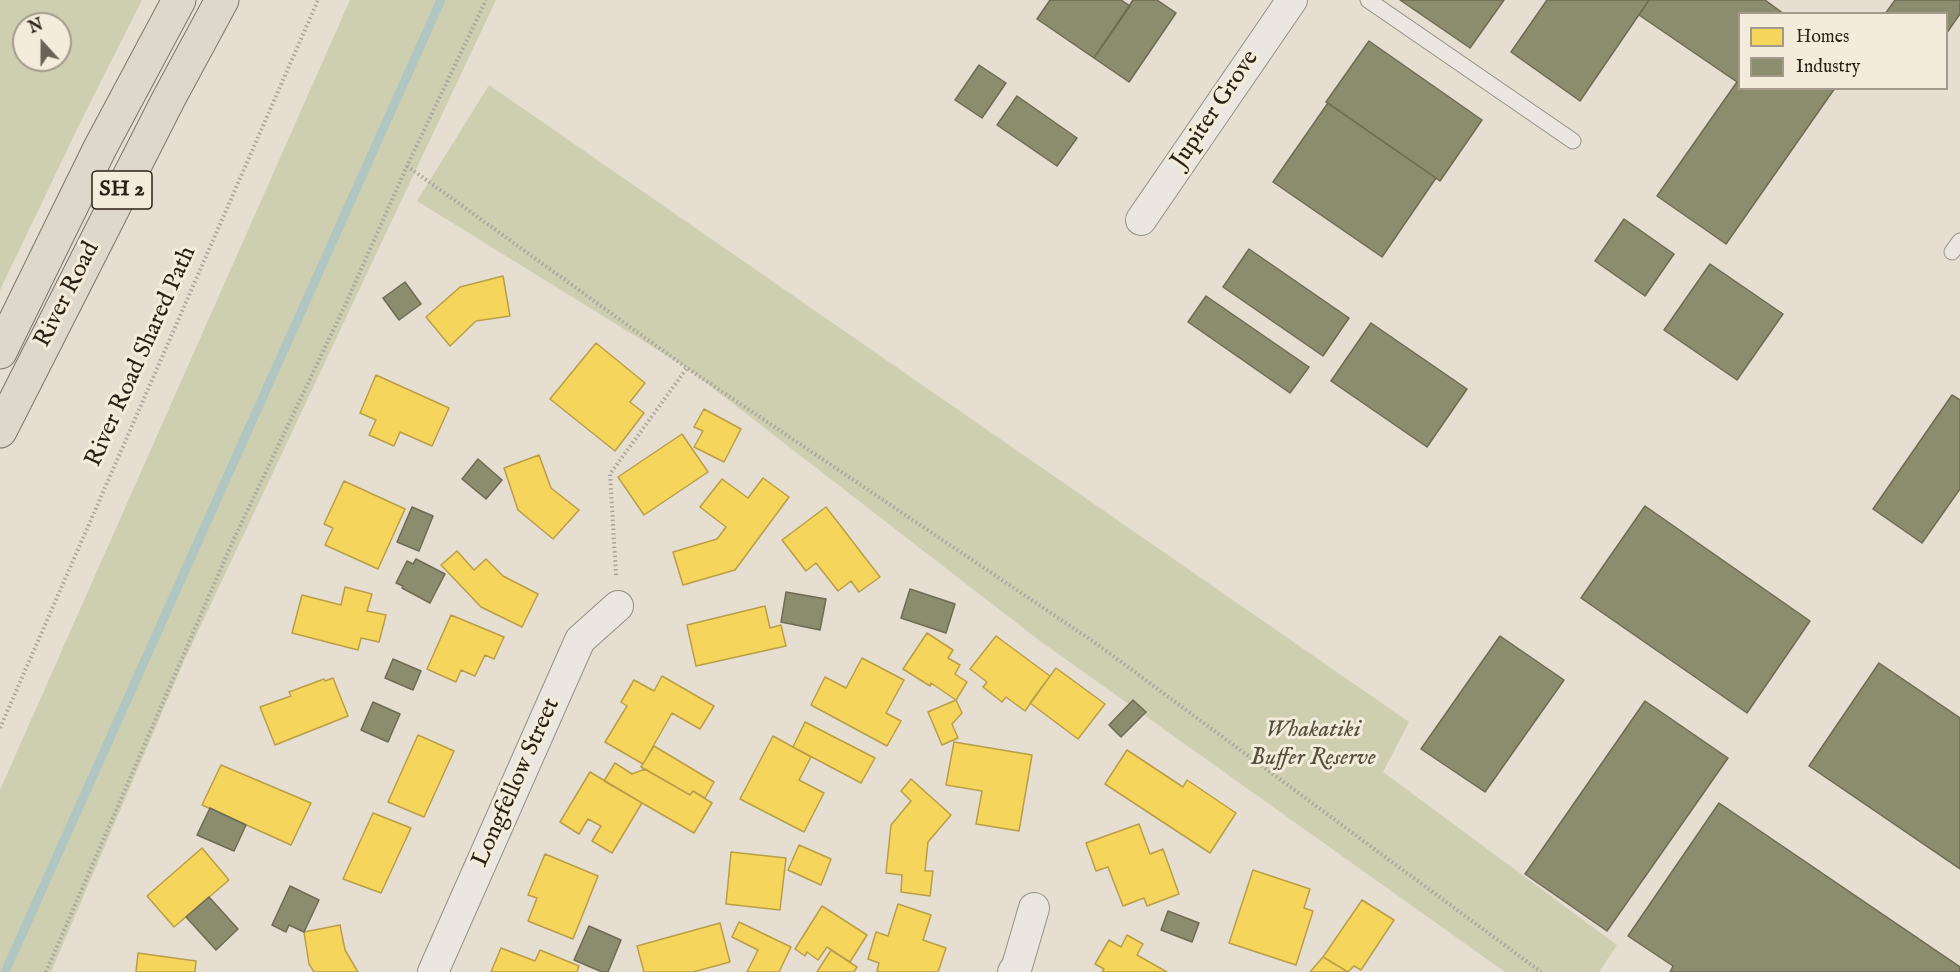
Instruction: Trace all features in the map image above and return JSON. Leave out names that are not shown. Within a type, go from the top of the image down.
[{"type":"highway","name":"River Road","points":[[0,352],[100,147],[179,0]]},
{"type":"highway","name":"River Road","points":[[0,431],[168,100],[222,0]]},
{"type":"street","name":"Jupiter Grove","points":[[1141,220],[1292,0]]},
{"type":"street","name":"Longfellow Street","points":[[433,972],[580,640],[618,606]]},
{"type":"street","points":[[1013,972],[1017,966],[1034,908]]},
{"type":"lane","points":[[1368,0],[1574,141]]},
{"type":"path","name":"River Road Shared Path","points":[[0,728],[318,0]]},
{"type":"path","points":[[46,972],[232,543],[486,0]]},
{"type":"path","points":[[407,166],[687,368],[1094,642],[1541,972]]},
{"type":"path","points":[[618,606],[610,474],[687,368]]},
{"type":"green space","points":[[0,0],[142,0],[0,290]]},
{"type":"green space","points":[[350,0],[496,0],[184,661],[51,972],[0,972],[0,790]]},
{"type":"green space","name":"Whakatiki Buffer Reserve","points":[[489,85],[1409,722],[1383,772],[1617,945],[1599,972],[1505,972],[1040,641],[687,368],[417,201]]},
{"type":"building: Homes","points":[[503,276],[510,316],[476,321],[450,346],[426,317],[460,287]]},
{"type":"building: Homes","points":[[596,343],[645,383],[630,402],[644,413],[615,451],[550,399]]},
{"type":"building: Homes","points":[[376,375],[449,408],[432,446],[400,432],[394,446],[369,435],[376,420],[360,413]]},
{"type":"building: Homes","points":[[704,409],[741,429],[724,462],[694,447],[703,431],[694,427]]},
{"type":"building: Homes","points":[[682,434],[708,472],[644,515],[618,477]]},
{"type":"building: Homes","points":[[539,455],[551,488],[579,510],[553,539],[518,510],[504,468]]},
{"type":"building: Homes","points":[[763,478],[789,497],[735,570],[683,585],[673,552],[717,539],[726,527],[700,507],[722,479],[748,498]]},
{"type":"building: Homes","points":[[344,481],[405,509],[378,569],[325,545],[333,528],[324,524]]},
{"type":"building: Homes","points":[[826,507],[880,577],[859,592],[851,581],[838,591],[816,563],[806,571],[782,540]]},
{"type":"building: Homes","points":[[457,551],[474,570],[486,559],[503,576],[538,594],[522,627],[481,607],[441,565]]},
{"type":"building: Homes","points":[[345,587],[372,594],[367,611],[386,615],[379,642],[361,638],[358,650],[292,633],[302,595],[341,605]]},
{"type":"building: Homes","points":[[765,606],[770,628],[781,625],[786,646],[696,666],[687,625]]},
{"type":"building: Homes","points":[[451,615],[504,637],[494,659],[485,655],[475,676],[461,670],[456,682],[427,669]]},
{"type":"building: Homes","points":[[927,633],[953,650],[948,658],[960,665],[955,674],[967,682],[956,700],[931,683],[930,686],[903,669]]},
{"type":"building: Homes","points":[[996,636],[1050,676],[1025,711],[1006,697],[1002,702],[983,687],[987,682],[970,669]]},
{"type":"building: Homes","points":[[862,658],[904,680],[886,713],[901,721],[887,746],[811,705],[825,677],[846,688]]},
{"type":"building: Homes","points":[[1056,668],[1105,704],[1078,739],[1030,703]]},
{"type":"building: Homes","points":[[662,676],[714,706],[700,729],[672,713],[643,764],[605,742],[627,706],[621,702],[634,680],[654,691]]},
{"type":"building: Homes","points":[[333,678],[348,716],[275,745],[260,707],[291,696],[289,692]]},
{"type":"building: Homes","points":[[956,700],[962,713],[952,724],[958,738],[942,745],[928,712]]},
{"type":"building: Homes","points":[[805,722],[875,758],[861,783],[793,747]]},
{"type":"building: Homes","points":[[418,735],[454,751],[424,817],[388,802]]},
{"type":"building: Homes","points":[[773,736],[811,757],[799,780],[824,793],[804,832],[740,799]]},
{"type":"building: Homes","points":[[954,742],[1032,755],[1019,831],[976,824],[982,791],[946,785]]},
{"type":"building: Homes","points":[[654,746],[714,782],[705,798],[693,791],[690,795],[641,767]]},
{"type":"building: Homes","points":[[1127,750],[1183,787],[1187,780],[1236,813],[1210,853],[1105,784]]},
{"type":"building: Homes","points":[[615,763],[632,774],[645,769],[690,795],[693,791],[712,803],[694,833],[604,781]]},
{"type":"building: Homes","points":[[221,765],[311,803],[291,845],[202,805]]},
{"type":"building: Homes","points":[[590,772],[642,803],[612,853],[592,841],[601,826],[588,819],[579,834],[560,822]]},
{"type":"building: Homes","points":[[911,779],[951,815],[928,842],[925,871],[933,871],[930,896],[901,892],[902,875],[886,873],[891,825],[911,801],[901,791]]},
{"type":"building: Homes","points":[[373,813],[411,828],[381,893],[343,879]]},
{"type":"building: Homes","points":[[1139,824],[1150,854],[1163,849],[1179,894],[1147,906],[1144,898],[1123,906],[1108,867],[1096,871],[1086,843]]},
{"type":"building: Homes","points":[[799,845],[831,859],[821,885],[788,870]]},
{"type":"building: Homes","points":[[202,848],[229,880],[174,927],[147,896]]},
{"type":"building: Homes","points":[[731,852],[786,858],[780,910],[726,904]]},
{"type":"building: Homes","points":[[545,854],[598,876],[573,939],[528,921],[537,898],[528,895]]},
{"type":"building: Homes","points":[[1253,870],[1310,889],[1304,908],[1313,911],[1296,965],[1229,943]]},
{"type":"building: Homes","points":[[1362,900],[1394,920],[1361,970],[1354,966],[1348,972],[1323,957]]},
{"type":"building: Homes","points":[[898,904],[931,915],[923,940],[946,948],[938,972],[880,972],[877,971],[879,963],[868,959],[876,932],[888,936]]},
{"type":"building: Homes","points":[[822,906],[867,935],[850,962],[827,947],[818,960],[807,952],[805,956],[795,949]]},
{"type":"building: Homes","points":[[739,922],[791,947],[779,972],[747,972],[758,950],[732,937]]},
{"type":"building: Homes","points":[[720,923],[730,962],[693,972],[644,972],[637,946]]},
{"type":"building: Homes","points":[[340,925],[345,950],[358,972],[314,972],[309,964],[304,932]]},
{"type":"building: Homes","points":[[1127,935],[1143,944],[1137,955],[1167,972],[1102,972],[1104,969],[1095,964],[1109,940],[1121,947]]},
{"type":"building: Homes","points":[[501,948],[535,961],[540,950],[579,966],[577,972],[491,972]]},
{"type":"building: Homes","points":[[831,950],[857,967],[854,972],[817,972]]},
{"type":"building: Homes","points":[[138,953],[196,961],[195,972],[136,972]]},
{"type":"building: Homes","points":[[1323,957],[1348,972],[1310,972]]},
{"type":"building: Industry","points":[[1050,0],[1121,0],[1130,6],[1094,58],[1037,19]]},
{"type":"building: Industry","points":[[1133,0],[1157,0],[1176,13],[1129,82],[1094,58]]},
{"type":"building: Industry","points":[[1400,0],[1504,0],[1470,48]]},
{"type":"building: Industry","points":[[1547,0],[1649,0],[1580,101],[1511,52]]},
{"type":"building: Industry","points":[[1649,0],[1765,0],[1781,12],[1738,12],[1738,90],[1834,90],[1726,244],[1657,196],[1737,82],[1639,15]]},
{"type":"building: Industry","points":[[1895,0],[1960,0],[1960,14],[1948,31],[1948,12],[1886,12]]},
{"type":"building: Industry","points":[[1369,41],[1482,120],[1440,181],[1326,102]]},
{"type":"building: Industry","points":[[979,65],[1006,83],[982,118],[955,100]]},
{"type":"building: Industry","points":[[1017,96],[1077,138],[1057,166],[997,125]]},
{"type":"building: Industry","points":[[1328,103],[1436,178],[1382,257],[1273,182]]},
{"type":"building: Industry","points":[[1624,219],[1674,254],[1645,296],[1595,261]]},
{"type":"building: Industry","points":[[1249,249],[1349,318],[1323,356],[1223,287]]},
{"type":"building: Industry","points":[[1710,264],[1783,314],[1737,380],[1664,330]]},
{"type":"building: Industry","points":[[405,282],[421,304],[399,320],[383,298]]},
{"type":"building: Industry","points":[[1206,296],[1309,367],[1290,393],[1188,322]]},
{"type":"building: Industry","points":[[1371,323],[1467,389],[1427,447],[1331,381]]},
{"type":"building: Industry","points":[[1952,395],[1960,400],[1960,489],[1922,543],[1873,509]]},
{"type":"building: Industry","points":[[478,459],[502,480],[486,499],[462,479]]},
{"type":"building: Industry","points":[[1645,506],[1810,621],[1747,713],[1581,598]]},
{"type":"building: Industry","points":[[412,507],[433,516],[419,551],[397,542]]},
{"type":"building: Industry","points":[[416,559],[445,574],[430,603],[396,583],[407,561],[413,564]]},
{"type":"building: Industry","points":[[910,589],[955,604],[946,633],[901,618]]},
{"type":"building: Industry","points":[[786,592],[826,599],[820,630],[781,622]]},
{"type":"building: Industry","points":[[1500,636],[1564,680],[1485,792],[1421,749]]},
{"type":"building: Industry","points":[[393,659],[421,671],[413,690],[385,678]]},
{"type":"building: Industry","points":[[1879,663],[1960,718],[1960,869],[1809,766]]},
{"type":"building: Industry","points":[[1133,700],[1146,712],[1121,737],[1109,725]]},
{"type":"building: Industry","points":[[1645,701],[1728,758],[1607,931],[1525,874]]},
{"type":"building: Industry","points":[[373,702],[400,714],[388,742],[361,730]]},
{"type":"building: Industry","points":[[1719,803],[1960,967],[1960,972],[1670,972],[1673,966],[1628,936]]},
{"type":"building: Industry","points":[[210,808],[246,825],[234,851],[197,835]]},
{"type":"building: Industry","points":[[290,886],[319,900],[304,932],[289,925],[286,932],[272,925]]},
{"type":"building: Industry","points":[[209,897],[238,929],[216,950],[186,917]]},
{"type":"building: Industry","points":[[1168,911],[1199,923],[1192,942],[1161,930]]},
{"type":"building: Industry","points":[[589,926],[621,940],[608,972],[602,972],[574,960]]},
{"type":"waterway","points":[[5,972],[441,0]]}]
